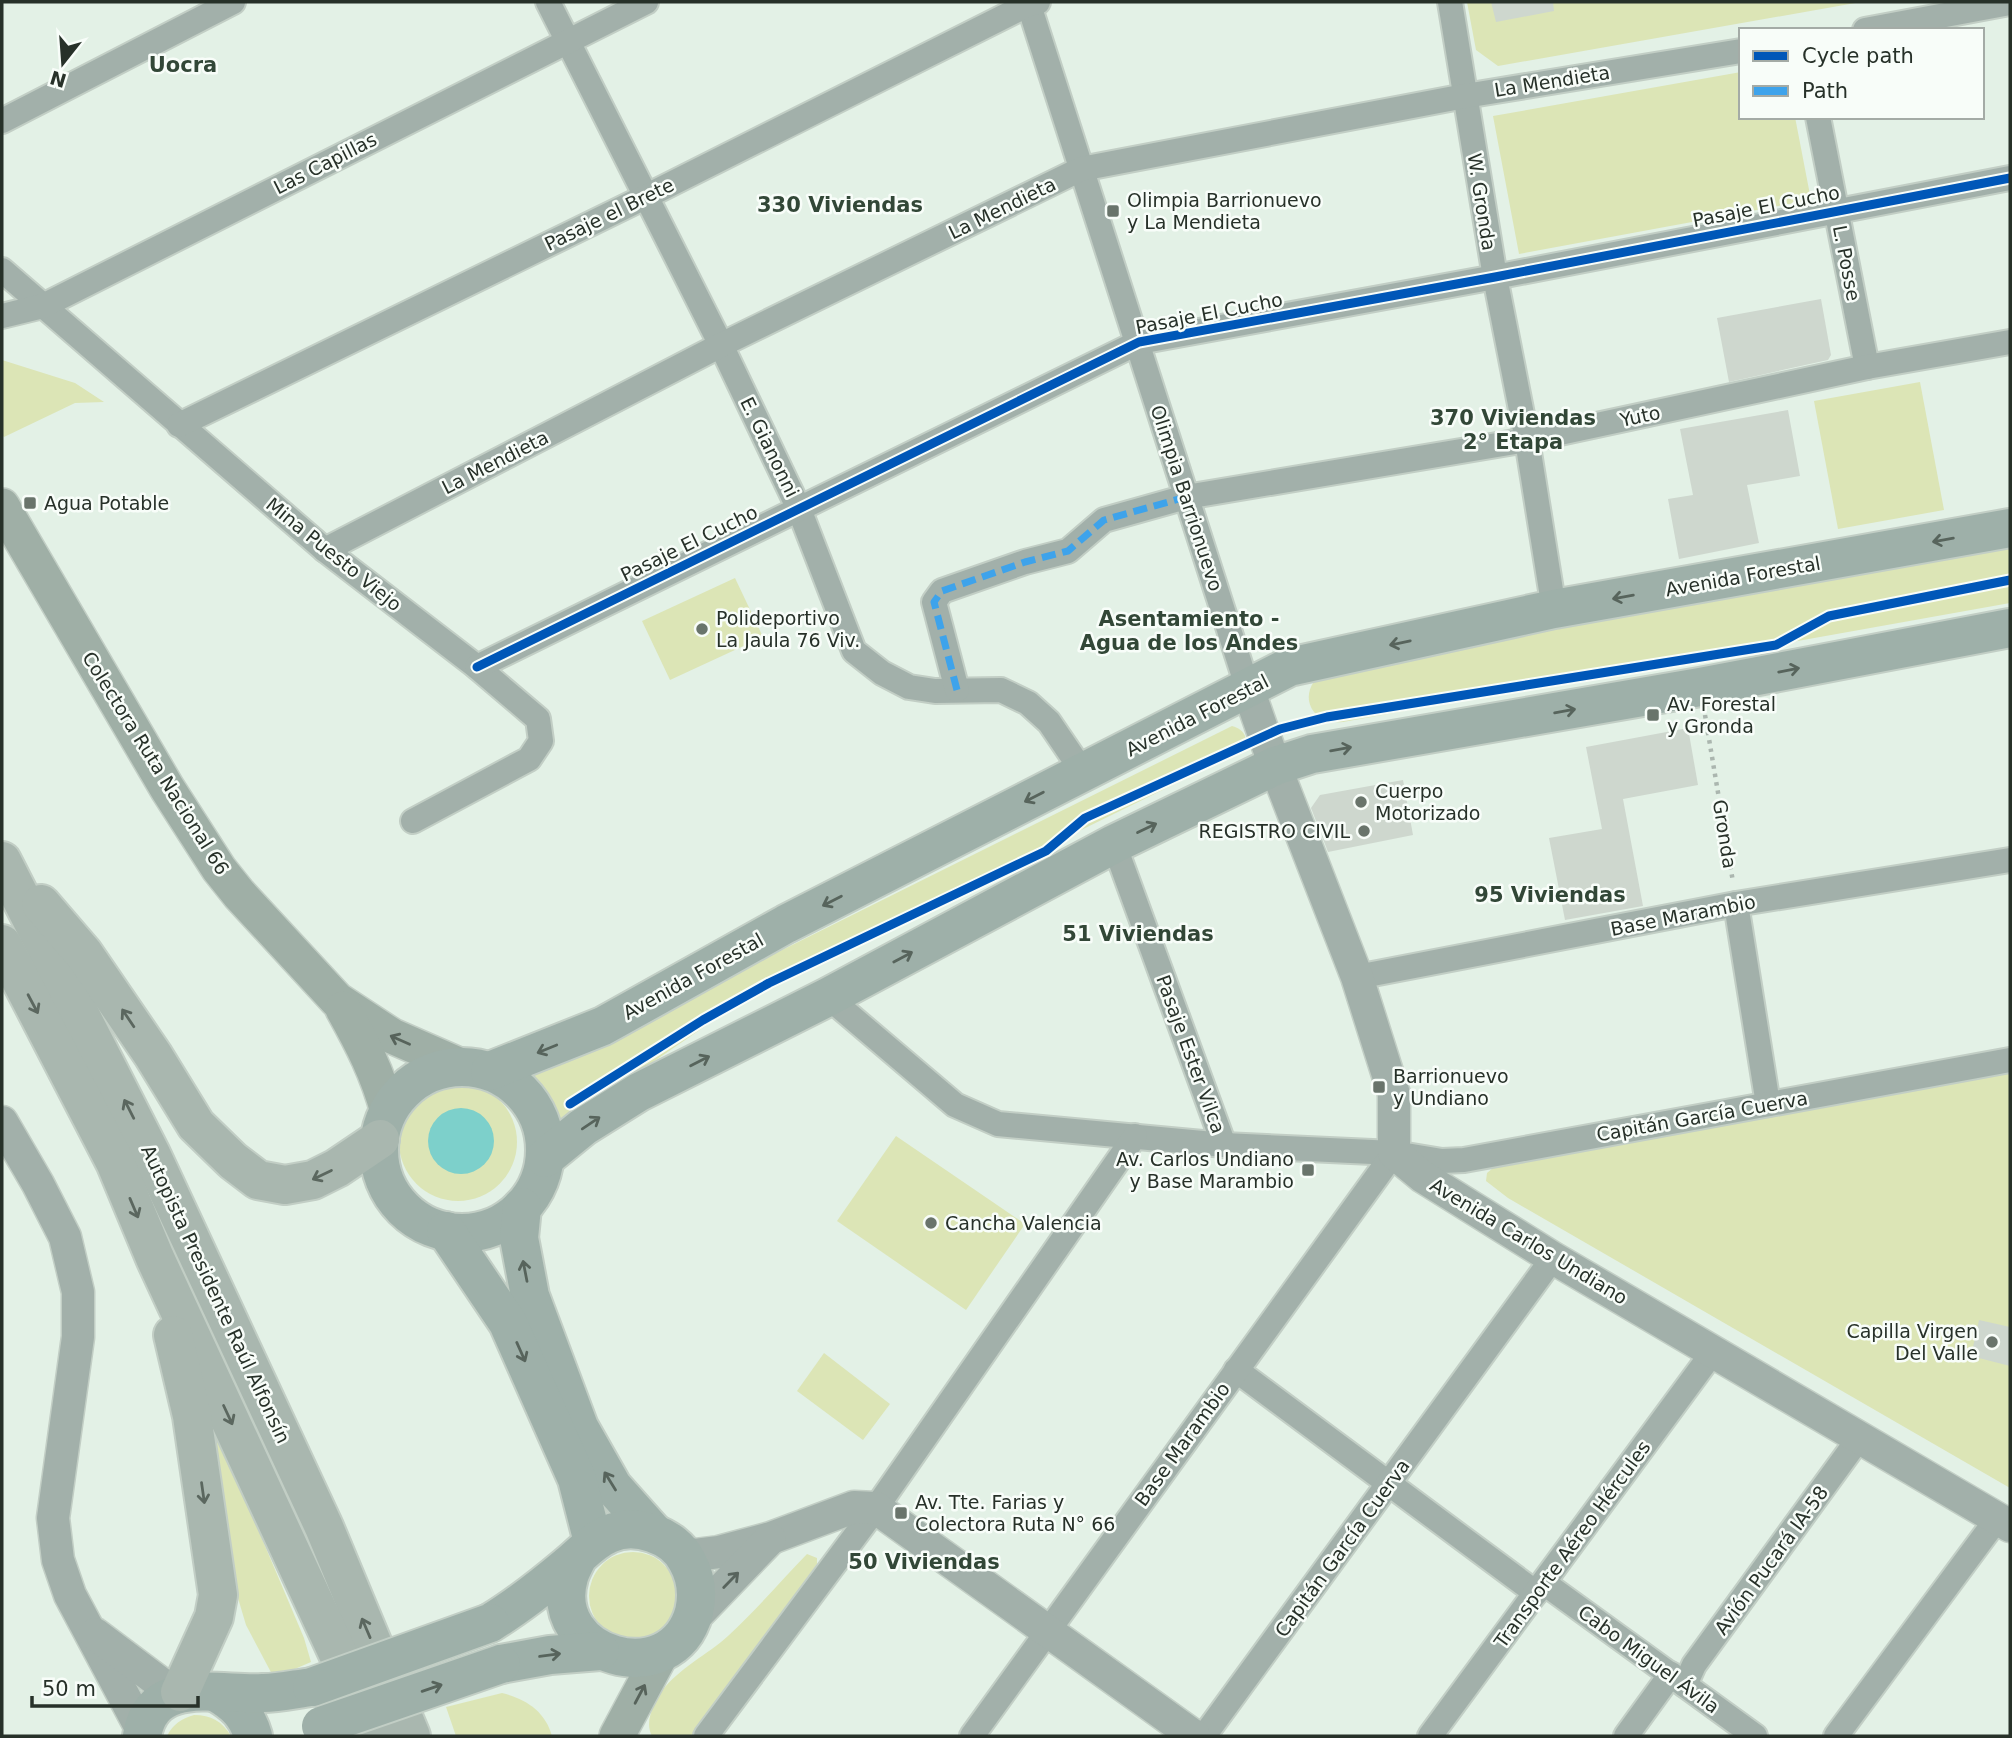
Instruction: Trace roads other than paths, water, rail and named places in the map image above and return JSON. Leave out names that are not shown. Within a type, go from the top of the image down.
[{"type":"highway","points":[[2,861],[84,954],[153,1055],[196,1125],[233,1161],[258,1180],[285,1185],[313,1180],[337,1168],[384,1125]]},
{"type":"highway","name":"Autopista Presidente Raúl Alfonsín","points":[[2,861],[151,1154],[324,1527],[411,1736]]},
{"type":"highway","name":"Autopista Presidente Raúl Alfonsín","points":[[2,944],[115,1163],[155,1258],[376,1736]]},
{"type":"highway","points":[[155,1258],[192,1416],[218,1595],[214,1617],[204,1642],[178,1693]]},
{"type":"main road","name":"Colectora Ruta Nacional 66","points":[[2,506],[205,848],[239,894],[337,1000]]},
{"type":"main road","name":"Avenida Forestal","points":[[476,1069],[603,1026],[786,924],[1289,667],[1554,609],[2010,528]]},
{"type":"main road","points":[[545,1158],[583,1127],[639,1091],[828,997],[1114,844],[1275,766],[1312,754],[1700,687],[2010,628]]},
{"type":"main road","points":[[337,1000],[392,1037],[476,1069],[514,1085],[532,1105],[543,1131],[545,1158],[538,1184],[522,1207],[500,1223],[474,1232],[446,1231],[421,1222],[399,1205],[384,1182],[378,1155],[392,1103],[411,1083],[436,1071],[476,1069]]},
{"type":"main road","points":[[337,1000],[367,1050],[379,1079],[384,1125]]},
{"type":"main road","points":[[522,1207],[519,1238],[530,1296],[579,1427],[613,1487],[668,1542],[695,1579],[697,1601],[691,1621],[682,1635],[662,1652],[617,1736]]},
{"type":"main road","points":[[446,1231],[508,1323],[577,1479],[585,1550],[569,1577],[567,1598],[572,1619],[583,1637],[600,1650],[620,1658],[642,1658],[662,1652]]},
{"type":"main road","points":[[142,1734],[150,1715],[163,1701],[178,1693],[199,1690],[217,1693],[264,1693],[312,1687],[490,1623],[523,1603],[585,1550],[612,1532],[633,1529],[668,1542]]},
{"type":"main road","points":[[312,1731],[501,1664],[600,1650]]},
{"type":"main road","points":[[217,1693],[234,1703],[246,1717],[253,1736]]},
{"type":"street","points":[[2,121],[233,2]]},
{"type":"street","name":"E. Gianonni","points":[[548,2],[721,345],[799,509],[854,651],[882,673],[909,687],[1001,690],[1028,702],[1049,722],[1083,772]]},
{"type":"street","name":"Las Capillas","points":[[2,316],[43,306],[646,2]]},
{"type":"street","name":"Olimpia Barrionuevo","points":[[1032,2],[1081,169],[1139,342],[1248,689],[1357,977],[1394,1094],[1394,1153]]},
{"type":"street","name":"Pasaje el Brete","points":[[179,425],[645,197],[1032,2]]},
{"type":"street","name":"W. Gronda","points":[[1450,2],[1554,609]]},
{"type":"street","points":[[1876,28],[2010,3]]},
{"type":"street","name":"La Mendieta","points":[[325,550],[721,345],[1081,169],[1465,96],[1739,51]]},
{"type":"street","name":"L. Posse","points":[[1818,119],[1867,367]]},
{"type":"street","name":"Pasaje El Cucho","points":[[477,667],[1139,342],[2010,178]]},
{"type":"street","name":"Mina Puesto Viejo","points":[[2,270],[325,550],[477,667],[538,719],[541,741],[529,759],[413,821]]},
{"type":"street","name":"Yuto","points":[[957,690],[934,602],[942,591],[1025,562],[1068,551],[1104,520],[1186,497],[1527,440],[1867,367],[2010,342]]},
{"type":"street","name":"Pasaje Ester Vilca","points":[[1114,844],[1224,1145]]},
{"type":"street","name":"Base Marambio","points":[[1357,977],[1736,904],[2010,860]]},
{"type":"street","points":[[1736,904],[1768,1104]]},
{"type":"street","points":[[828,997],[955,1105],[998,1124],[1224,1145],[1394,1153]]},
{"type":"street","name":"Capitán García Cuerva","points":[[1394,1153],[1442,1161],[1464,1160],[2010,1060]]},
{"type":"street","points":[[2,1122],[65,1237],[78,1293],[78,1337],[52,1518],[58,1560],[71,1595],[142,1734]]},
{"type":"street","points":[[706,1736],[876,1508],[1135,1136]]},
{"type":"street","name":"Base Marambio","points":[[972,1736],[1394,1153]]},
{"type":"street","name":"Avenida Carlos Undiano","points":[[1394,1153],[1423,1177],[1553,1258],[2004,1523]]},
{"type":"street","name":"Capitán García Cuerva","points":[[1205,1736],[1553,1258]]},
{"type":"street","name":"Transporte Aéreo Hércules","points":[[1430,1736],[1713,1353]]},
{"type":"street","name":"Cabo Miguel Ávila","points":[[1236,1370],[1390,1483],[1678,1680],[1755,1736]]},
{"type":"street","name":"Avión Pucará IA-58","points":[[1626,1736],[1694,1665],[1860,1437]]},
{"type":"street","points":[[668,1542],[695,1555],[719,1552],[771,1538],[854,1507],[876,1508],[1194,1736]]},
{"type":"street","points":[[1836,1736],[2004,1523]]},
{"type":"street","points":[[691,1621],[771,1538]]},
{"type":"street","points":[[90,1630],[178,1693]]},
{"type":"water","points":[[455,1108],[467,1108],[479,1113],[489,1123],[494,1141],[492,1154],[479,1169],[467,1174],[455,1174],[443,1169],[433,1159],[428,1147],[428,1135],[433,1123],[443,1113]]},
{"type":"place","name":"Olimpia Barrionuevo y La Mendieta","points":[[1113,211]]},
{"type":"place","name":"Agua Potable","points":[[30,503]]},
{"type":"place","name":"Polideportivo La Jaula 76 Viv.","points":[[702,629]]},
{"type":"place","name":"Av. Forestal y Gronda","points":[[1653,715]]},
{"type":"place","name":"Cuerpo Motorizado","points":[[1361,802]]},
{"type":"place","name":"REGISTRO CIVIL","points":[[1364,831]]},
{"type":"place","name":"Barrionuevo y Undiano","points":[[1379,1087]]},
{"type":"place","name":"Av. Carlos Undiano y Base Marambio","points":[[1308,1170]]},
{"type":"place","name":"Cancha Valencia","points":[[931,1223]]},
{"type":"place","name":"Capilla Virgen Del Valle","points":[[1992,1342]]},
{"type":"place","name":"Av. Tte. Farias y Colectora Ruta N° 66","points":[[901,1513]]},
{"type":"district","name":"Uocra","points":[[183,65]]},
{"type":"district","name":"330 Viviendas","points":[[840,205]]},
{"type":"district","name":"370 Viviendas 2° Etapa","points":[[1513,430]]},
{"type":"district","name":"Asentamiento - Agua de los Andes","points":[[1189,631]]},
{"type":"district","name":"95 Viviendas","points":[[1550,895]]},
{"type":"district","name":"51 Viviendas","points":[[1138,934]]},
{"type":"district","name":"50 Viviendas","points":[[924,1562]]}]
